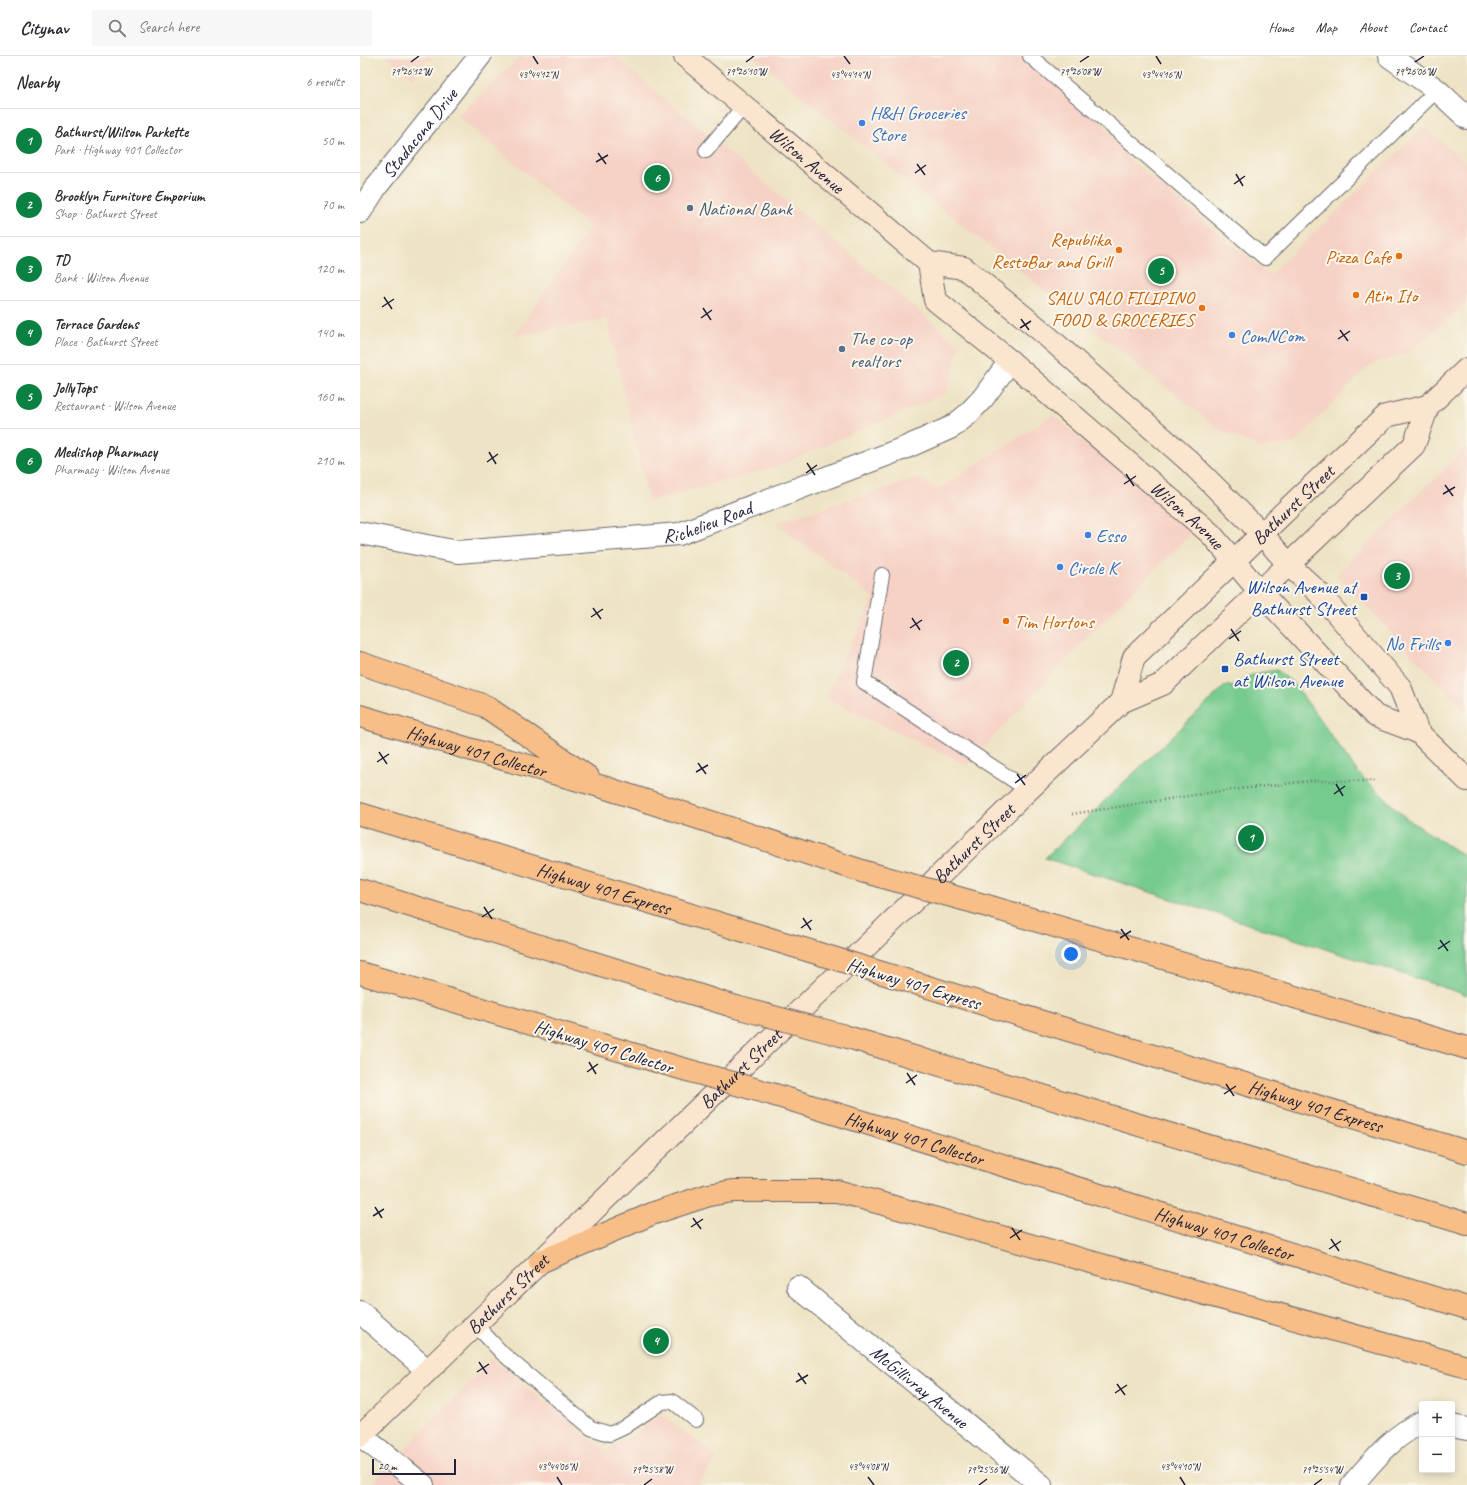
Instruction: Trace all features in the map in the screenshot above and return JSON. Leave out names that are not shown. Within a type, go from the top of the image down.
[{"type":"highway","points":[[360,663],[486,706],[602,787]]},
{"type":"highway","name":"Highway 401 Collector","points":[[360,716],[602,787],[865,872],[1467,1048]]},
{"type":"highway","name":"Highway 401 Express","points":[[360,814],[1467,1152]]},
{"type":"highway","points":[[360,890],[717,1002],[858,1040],[1467,1224]]},
{"type":"highway","name":"Highway 401 Collector","points":[[360,973],[793,1100],[1467,1308]]},
{"type":"highway","points":[[540,1262],[654,1213],[708,1195],[733,1191],[837,1191],[1467,1367]]},
{"type":"main road","name":"Wilson Avenue","points":[[684,56],[929,263],[964,268],[1039,329],[1189,461],[1262,534],[1289,565],[1319,592],[1400,687],[1418,732],[1467,780]]},
{"type":"main road","name":"Wilson Avenue","points":[[929,263],[935,300],[1010,361],[1205,529],[1260,592],[1375,716],[1418,732]]},
{"type":"main road","name":"Bathurst Street","points":[[360,1435],[1121,702],[1163,684],[1414,445],[1428,406],[1467,369]]},
{"type":"main road","name":"Bathurst Street","points":[[1121,702],[1134,657],[1386,416],[1428,406]]},
{"type":"street","name":"Stadacona Drive","points":[[360,212],[376,187],[480,56]]},
{"type":"street","points":[[1389,56],[1437,90],[1467,118]]},
{"type":"street","name":"Richelieu Road","points":[[360,533],[458,552],[679,534],[907,447],[952,428],[983,398],[1010,361]]},
{"type":"street","name":"McGillivray Avenue","points":[[798,1287],[1041,1485]]},
{"type":"street","points":[[360,1312],[427,1370]]},
{"type":"street","points":[[1352,1485],[1386,1446],[1410,1428],[1419,1424]]},
{"type":"street","points":[[1455,1427],[1467,1429]]},
{"type":"street","points":[[360,1435],[423,1485]]},
{"type":"lane","points":[[1030,56],[1265,258],[1437,90]]},
{"type":"lane","points":[[706,151],[744,106]]},
{"type":"lane","points":[[882,575],[864,682],[1028,790]]},
{"type":"lane","points":[[474,1324],[502,1353],[591,1428],[610,1434],[623,1428],[662,1402],[672,1401],[696,1420]]},
{"type":"path","points":[[1072,814],[1214,792],[1310,781],[1377,781]]},
{"type":"shaded area","points":[[385,56],[432,56],[413,79]]},
{"type":"shaded area","points":[[521,56],[614,56],[960,346],[947,393],[775,467],[649,501],[607,319],[514,336],[590,227],[458,116]]},
{"type":"shaded area","points":[[752,56],[1025,56],[1096,115],[1132,163],[1270,275],[1424,127],[1467,164],[1467,301],[1409,353],[1371,364],[1294,443],[1261,448],[1220,430]]},
{"type":"shaded area","points":[[1053,415],[1193,532],[1091,633],[967,765],[825,698],[874,598],[776,523],[921,477],[937,490]]},
{"type":"shaded area","points":[[1467,447],[1467,712],[1336,575]]},
{"type":"shaded area","points":[[492,1359],[607,1452],[662,1414],[717,1458],[697,1485],[370,1485]]},
{"type":"green space","points":[[1277,670],[1294,684],[1359,774],[1406,818],[1467,858],[1467,995],[1045,858],[1226,685],[1232,687],[1253,675]]},
{"type":"place","name":"H&H Groceries Store","points":[[862,123]]},
{"type":"place","name":"Medishop Pharmacy","points":[[657,178]]},
{"type":"place","name":"National Bank","points":[[690,208]]},
{"type":"place","name":"Republika RestoBar and Grill","points":[[1119,250]]},
{"type":"place","name":"Pizza Cafe","points":[[1399,256]]},
{"type":"place","name":"JollyTops","points":[[1161,271]]},
{"type":"place","name":"Atin Ito","points":[[1356,295]]},
{"type":"place","name":"SALU SALO FILIPINO FOOD & GROCERIES","points":[[1202,308]]},
{"type":"place","name":"ComNCom","points":[[1232,335]]},
{"type":"place","name":"The co-op realtors","points":[[842,349]]},
{"type":"place","name":"Esso","points":[[1088,535]]},
{"type":"place","name":"Circle K","points":[[1060,567]]},
{"type":"place","name":"TD","points":[[1397,576]]},
{"type":"place","name":"Wilson Avenue at Bathurst Street","points":[[1364,597]]},
{"type":"place","name":"Tim Hortons","points":[[1006,621]]},
{"type":"place","name":"No Frills","points":[[1448,643]]},
{"type":"place","name":"Brooklyn Furniture Emporium","points":[[956,663]]},
{"type":"place","name":"Bathurst Street at Wilson Avenue","points":[[1225,669]]},
{"type":"place","name":"Bathurst/Wilson Parkette","points":[[1251,838]]},
{"type":"place","name":"Terrace Gardens","points":[[656,1341]]}]
